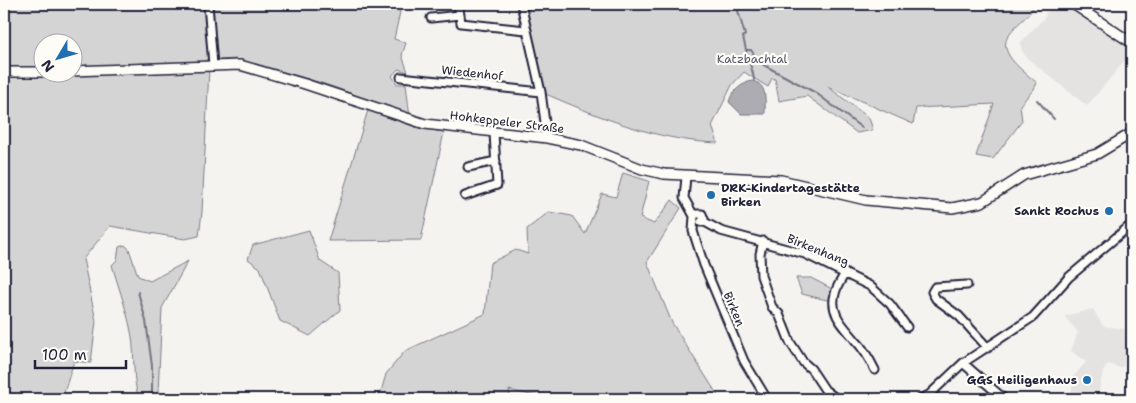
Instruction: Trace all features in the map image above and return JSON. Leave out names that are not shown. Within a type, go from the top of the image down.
[{"type":"street","points":[[208,4],[213,65]]},
{"type":"street","points":[[458,4],[461,23],[526,30]]},
{"type":"street","points":[[521,4],[541,92],[547,138]]},
{"type":"street","points":[[1073,4],[1132,43]]},
{"type":"street","points":[[431,18],[460,15]]},
{"type":"street","name":"Hohkeppeler Straße","points":[[82,71],[240,65],[425,124],[547,138],[581,145],[642,169],[686,177],[781,180],[866,200],[964,207],[989,199],[1024,175],[1097,154],[1132,133]]},
{"type":"street","points":[[4,72],[32,72]]},
{"type":"street","name":"Wiedenhof","points":[[401,77],[541,92]]},
{"type":"street","points":[[465,196],[497,185],[494,133]]},
{"type":"street","points":[[468,167],[496,161]]},
{"type":"street","name":"Birken","points":[[686,177],[684,198],[693,214],[695,222],[693,231],[704,265],[744,361],[767,399]]},
{"type":"street","points":[[693,214],[701,213],[704,221],[695,222]]},
{"type":"street","name":"Birkenhang","points":[[704,221],[721,231],[805,254],[845,273],[881,294],[907,327]]},
{"type":"street","points":[[920,399],[930,397],[963,363],[1033,317],[1069,277],[1132,224]]},
{"type":"street","points":[[763,241],[760,254],[761,276],[772,308],[779,314],[790,342],[803,362],[825,390],[837,399]]},
{"type":"street","points":[[845,273],[835,293],[834,303],[837,317],[847,332],[856,340],[875,370]]},
{"type":"street","points":[[967,285],[935,287],[932,292],[936,299],[959,316],[988,348]]},
{"type":"street","points":[[963,363],[1004,399]]},
{"type":"shaded area","points":[[1054,4],[1065,4],[1132,49],[1132,52],[1087,106],[1027,58],[1022,51],[1020,43],[1046,16],[1045,14]]},
{"type":"shaded area","points":[[752,81],[761,85],[763,89],[765,114],[741,114],[729,102],[738,88]]},
{"type":"shaded area","points":[[1093,309],[1103,326],[1125,329],[1126,358],[1124,366],[1120,368],[1108,364],[1103,372],[1098,395],[1112,399],[1071,399],[1073,377],[1086,362],[1071,351],[1078,332],[1064,316]]},
{"type":"green space","points":[[4,4],[205,4],[209,57],[204,62],[82,68],[82,32],[32,32],[32,70],[4,69]]},
{"type":"green space","points":[[213,4],[393,4],[400,12],[394,39],[406,43],[402,55],[408,72],[398,69],[392,76],[397,84],[406,84],[410,118],[347,92],[281,71],[237,62],[236,59],[219,60],[216,57]]},
{"type":"green space","name":"Katzbachtal","points":[[521,4],[1036,4],[1008,36],[1006,50],[1014,62],[1037,83],[1020,105],[1022,121],[993,159],[976,156],[994,104],[916,108],[913,124],[827,86],[869,118],[873,130],[857,133],[807,96],[779,101],[775,79],[772,78],[768,87],[744,72],[732,85],[712,126],[718,143],[672,138],[627,126],[541,92]]},
{"type":"green space","points":[[209,68],[202,212],[199,236],[185,239],[110,226],[83,259],[96,321],[91,363],[74,361],[62,399],[16,395],[16,399],[4,399],[4,76],[32,75],[32,82],[82,82],[82,73]]},
{"type":"green space","points":[[368,110],[418,128],[444,132],[421,240],[328,241]]},
{"type":"green space","points":[[623,173],[649,181],[640,218],[654,224],[672,200],[681,208],[647,262],[672,323],[720,399],[539,399],[535,396],[509,390],[510,394],[507,399],[379,399],[386,374],[405,351],[485,314],[490,263],[516,250],[528,254],[527,229],[549,212],[572,216],[585,234],[602,194],[616,197]]},
{"type":"green space","points":[[309,230],[320,261],[338,273],[340,310],[310,336],[280,321],[260,268],[248,259],[253,245]]},
{"type":"green space","points":[[125,245],[129,249],[138,276],[150,281],[188,261],[162,308],[158,393],[161,399],[139,399],[137,391],[130,328],[112,265],[117,260],[119,247]]},
{"type":"green space","points":[[796,278],[811,278],[834,290],[831,301],[802,294]]},
{"type":"waterway","points":[[736,4],[745,35],[743,37],[746,50],[751,50],[760,63],[816,93],[862,128]]},
{"type":"waterway","points":[[746,49],[754,80]]},
{"type":"waterway","points":[[1037,100],[1054,119]]},
{"type":"waterway","points":[[138,292],[146,321],[152,366],[152,399]]},
{"type":"waterway","points":[[487,399],[494,396]]},
{"type":"place","name":"DRK-Kindertagestätte Birken","points":[[711,195]]},
{"type":"place","name":"Sankt Rochus","points":[[1109,211]]},
{"type":"place","name":"GGS Heiligenhaus","points":[[1087,380]]}]
